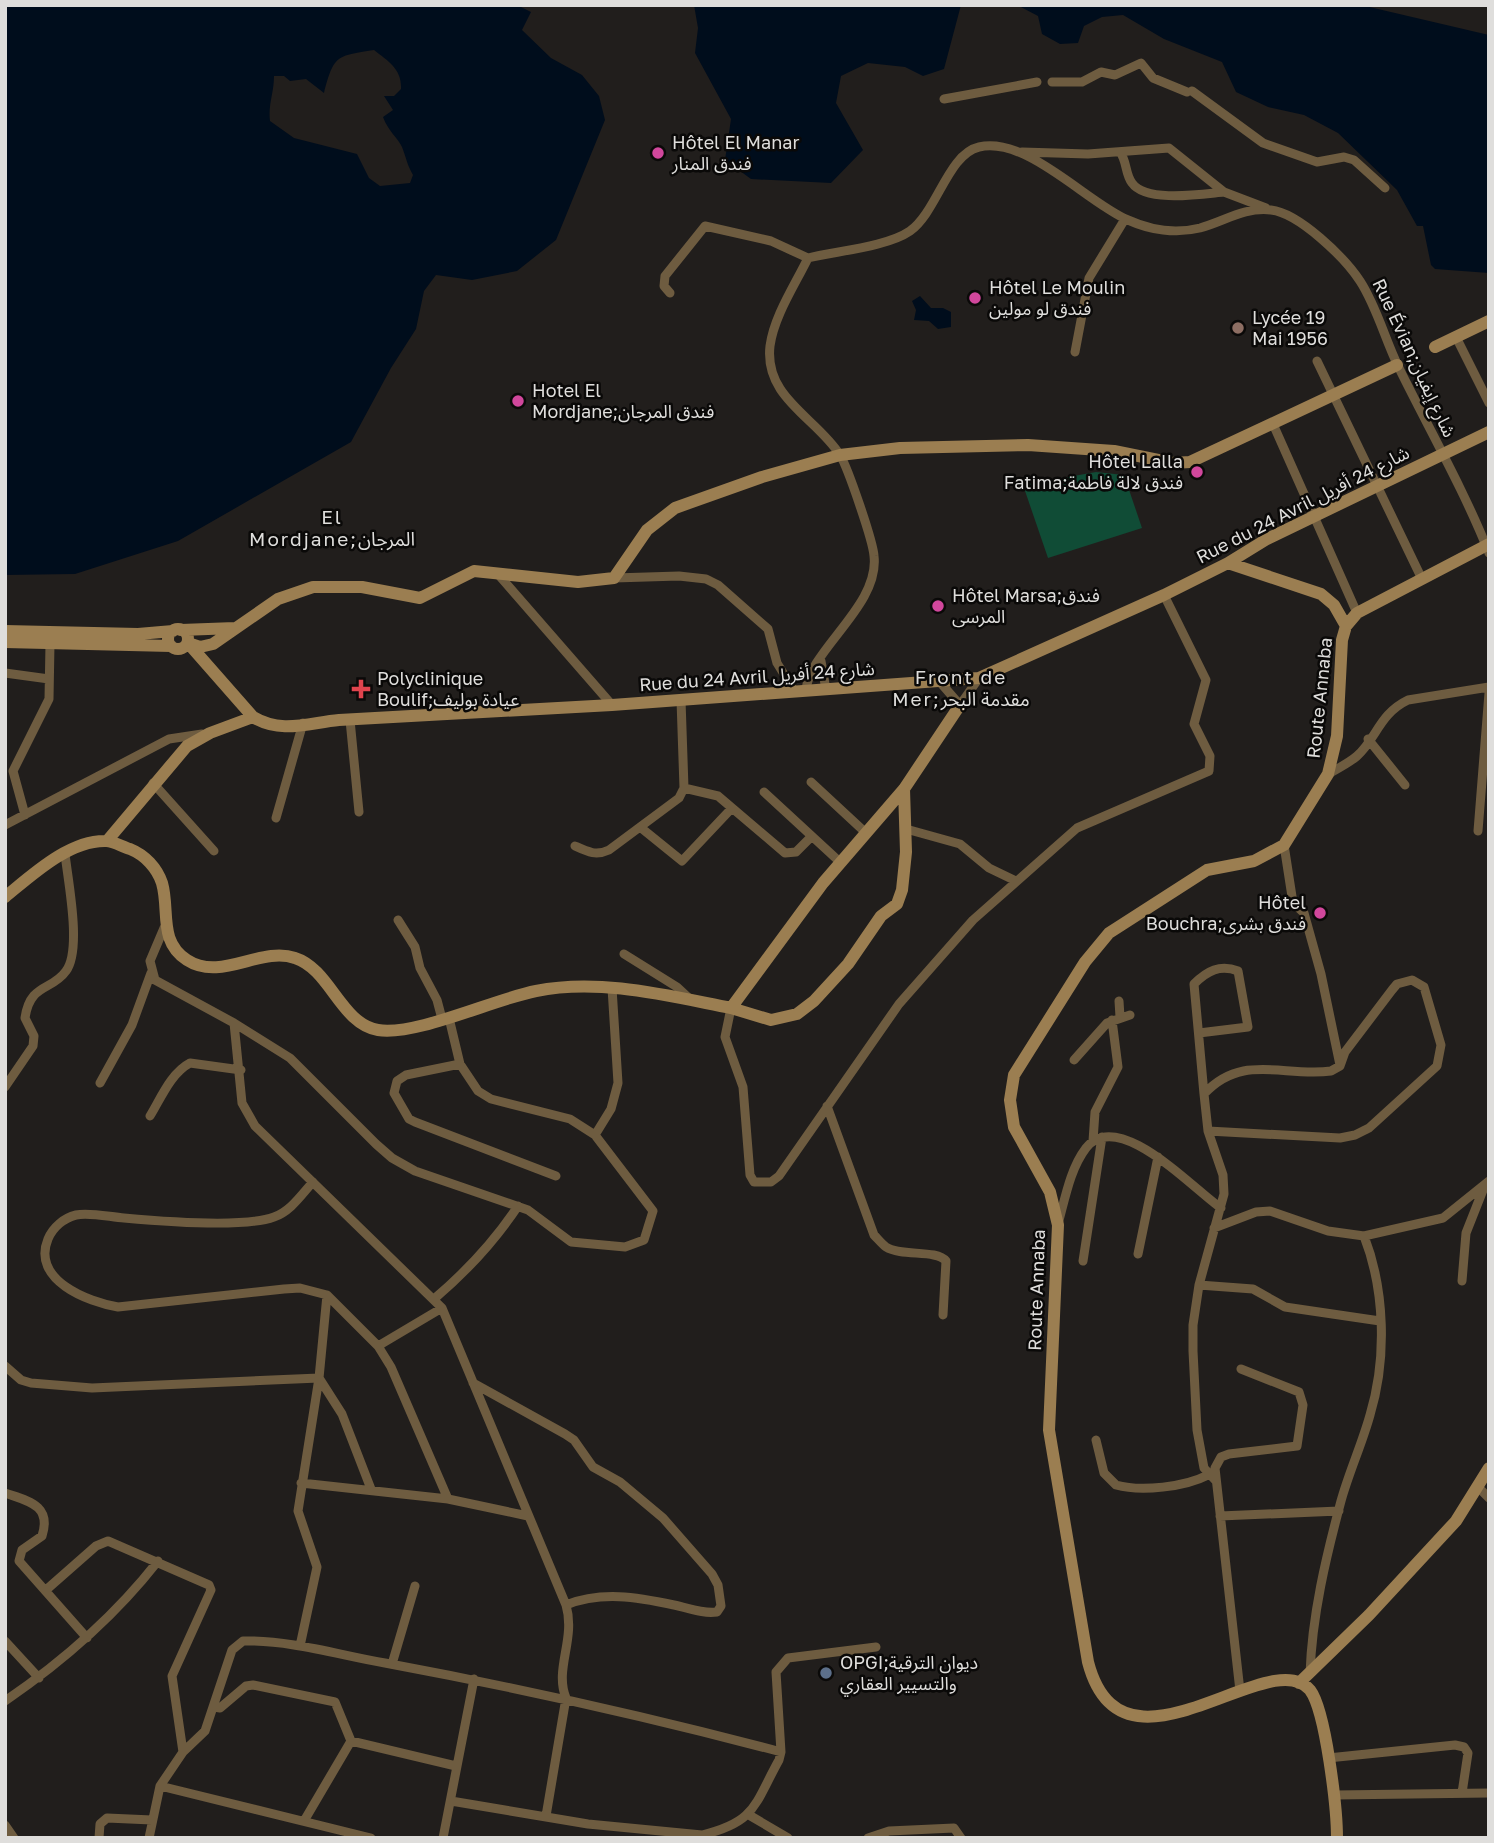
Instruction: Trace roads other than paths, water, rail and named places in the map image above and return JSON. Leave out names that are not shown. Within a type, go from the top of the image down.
[{"type":"street","points":[[1052,82],[1082,82],[1101,72],[1115,75],[1141,63],[1153,78],[1190,91],[1263,143],[1317,162],[1344,157],[1354,160],[1385,188]]},
{"type":"street","points":[[944,99],[1037,82]]},
{"type":"street","name":"Rue Évian;شارع إيفيان","points":[[808,258],[873,244],[910,231],[934,203],[962,158],[971,150],[991,146],[1021,152],[1067,155],[1169,148],[1224,192],[1289,215],[1301,223],[1358,278],[1397,365],[1488,548]]},
{"type":"street","name":"Rue Évian;شارع إيفيان","points":[[1021,152],[1125,219],[1152,229],[1199,228],[1246,210],[1272,210]]},
{"type":"street","name":"Rue Évian;شارع إيفيان","points":[[1120,152],[1131,181],[1143,192],[1201,195],[1224,192]]},
{"type":"street","points":[[1075,352],[1089,278],[1125,219]]},
{"type":"street","points":[[5,642],[206,646],[238,628],[278,599],[302,589],[362,587],[420,598],[474,571],[578,582],[679,576],[706,579],[718,585],[768,629],[777,663],[801,692],[810,673],[821,661],[864,596],[875,569],[873,545],[840,455],[784,395],[776,382],[770,360],[773,332],[808,258],[771,241],[705,226],[664,276],[664,286],[670,293]]},
{"type":"street","points":[[1435,347],[1489,321]]},
{"type":"street","points":[[1456,337],[1489,403]]},
{"type":"street","points":[[1317,361],[1421,577]]},
{"type":"street","points":[[614,578],[647,530],[675,508],[762,477],[840,455],[900,448],[1028,445],[1114,451],[1183,463],[1198,459],[1397,365]]},
{"type":"street","points":[[1273,424],[1357,613]]},
{"type":"street","name":"Rue du 24 Avril شارع 24 أفريل","points":[[177,630],[186,634],[178,646],[208,666],[253,717],[265,724],[286,729],[303,723],[612,705],[979,678],[1164,595],[1228,563],[1267,539],[1489,432]]},
{"type":"street","name":"Route Annaba","points":[[1299,1683],[1287,1681],[1240,1691],[1181,1712],[1150,1718],[1114,1706],[1095,1685],[1088,1662],[1049,1430],[1057,1228],[1050,1192],[1020,1140],[1011,1114],[1011,1089],[1022,1061],[1085,962],[1109,933],[1207,870],[1254,861],[1284,845],[1328,774],[1338,736],[1339,657],[1346,625],[1357,613],[1421,577],[1488,548]]},
{"type":"street","points":[[1228,563],[1321,594],[1334,605],[1346,625]]},
{"type":"street","points":[[496,573],[612,705]]},
{"type":"street","points":[[979,678],[904,789],[841,863],[731,1007],[725,1037],[743,1087],[750,1175],[754,1182],[771,1182],[779,1176],[898,1004],[960,933],[1016,881],[1077,828],[1209,771],[1210,756],[1194,724],[1206,680],[1164,595]]},
{"type":"street","points":[[5,631],[138,634],[238,628]]},
{"type":"street","points":[[25,816],[13,771],[49,699],[50,644]]},
{"type":"street","points":[[821,661],[826,690]]},
{"type":"street","points":[[5,673],[49,679]]},
{"type":"street","points":[[939,681],[960,705]]},
{"type":"street","points":[[1328,774],[1358,756],[1383,718],[1408,700],[1489,687]]},
{"type":"street","points":[[1478,831],[1489,693]]},
{"type":"street","points":[[575,846],[600,854],[679,798],[684,788],[681,700]]},
{"type":"street","points":[[107,841],[153,783],[187,746],[210,733],[253,717]]},
{"type":"street","points":[[350,720],[359,812]]},
{"type":"street","points":[[276,818],[303,723]]},
{"type":"street","points":[[5,825],[169,739],[210,733]]},
{"type":"street","points":[[1368,739],[1405,785]]},
{"type":"street","points":[[811,782],[866,833]]},
{"type":"street","points":[[153,783],[214,851]]},
{"type":"street","points":[[684,788],[714,794],[785,853],[796,852],[811,837]]},
{"type":"street","points":[[164,928],[175,949],[188,961],[204,966],[231,966],[279,955],[297,958],[312,968],[359,1020],[374,1030],[390,1031],[446,1019],[539,990],[612,988],[731,1007],[777,1020],[797,1014],[814,1001],[848,964],[881,916],[897,904],[905,869],[904,789]]},
{"type":"street","points":[[764,792],[841,863]]},
{"type":"street","points":[[640,827],[682,861],[732,808]]},
{"type":"street","points":[[906,829],[960,844],[989,867],[1016,881]]},
{"type":"street","points":[[5,897],[65,854],[88,844],[107,841],[137,852],[152,864],[161,881],[166,903],[164,928],[154,944],[149,961],[155,980],[234,1023],[290,1058],[393,1158],[432,1178],[517,1206],[571,1242],[625,1247],[644,1240],[653,1219],[650,1204],[595,1135],[570,1119],[491,1099],[478,1091],[460,1064],[446,1019],[420,968],[415,947],[398,920]]},
{"type":"street","points":[[1284,845],[1293,902],[1304,913],[1321,974],[1340,1066]]},
{"type":"street","points":[[5,1087],[33,1046],[34,1036],[25,1018],[32,999],[41,987],[63,975],[72,959],[73,926],[65,854]]},
{"type":"street","points":[[624,954],[677,987],[691,1000]]},
{"type":"street","points":[[1199,1033],[1248,1027],[1250,1021],[1235,969],[1216,968],[1194,984],[1208,1131],[1225,1185],[1199,1285],[1193,1325],[1193,1351],[1197,1430],[1220,1516],[1240,1691]]},
{"type":"street","points":[[100,1083],[132,1025],[151,973]]},
{"type":"street","points":[[1208,1131],[1340,1138],[1369,1128],[1431,1073],[1440,1058],[1441,1045],[1421,982],[1412,980],[1397,984],[1346,1052],[1340,1066]]},
{"type":"street","points":[[595,1135],[611,1109],[618,1083],[612,988]]},
{"type":"street","points":[[1083,1261],[1097,1139],[1096,1112],[1118,1068],[1119,1001]]},
{"type":"street","points":[[1074,1060],[1102,1027],[1120,1017]]},
{"type":"street","points":[[234,1023],[241,1070],[242,1103],[255,1126],[442,1308],[566,1605],[571,1627],[562,1683],[566,1698],[546,1816]]},
{"type":"street","points":[[150,1116],[171,1081],[186,1065],[199,1064],[241,1070]]},
{"type":"street","points":[[460,1064],[406,1075],[397,1081],[394,1093],[409,1119],[556,1176]]},
{"type":"street","points":[[1204,1094],[1215,1082],[1238,1071],[1319,1072],[1340,1066]]},
{"type":"street","points":[[827,1106],[874,1235],[886,1247],[900,1252],[938,1255],[946,1261],[943,1315]]},
{"type":"street","points":[[1057,1228],[1074,1169],[1097,1139],[1119,1136],[1158,1157],[1221,1208]]},
{"type":"street","points":[[1138,1254],[1158,1157]]},
{"type":"street","points":[[313,1182],[289,1209],[257,1221],[164,1221],[78,1214],[60,1222],[48,1238],[45,1258],[51,1272],[66,1287],[95,1303],[118,1307],[300,1288],[327,1295],[378,1346],[391,1367],[448,1500]]},
{"type":"street","points":[[1214,1228],[1256,1212],[1270,1211],[1328,1231],[1364,1236],[1443,1218],[1487,1183]]},
{"type":"street","points":[[1462,1281],[1466,1233],[1487,1183]]},
{"type":"street","points":[[434,1299],[465,1273],[499,1235],[517,1206]]},
{"type":"street","points":[[1310,1674],[1312,1629],[1339,1511],[1371,1412],[1381,1361],[1375,1268],[1364,1236]]},
{"type":"street","points":[[1199,1285],[1253,1289],[1284,1307],[1380,1321]]},
{"type":"street","points":[[300,1646],[317,1567],[298,1511],[319,1378],[327,1295]]},
{"type":"street","points":[[378,1346],[442,1308]]},
{"type":"street","points":[[5,1366],[21,1380],[31,1383],[92,1388],[319,1378]]},
{"type":"street","points":[[1212,1478],[1221,1457],[1292,1447],[1300,1441],[1304,1405],[1299,1392],[1241,1369]]},
{"type":"street","points":[[319,1378],[342,1415],[371,1489]]},
{"type":"street","points":[[473,1383],[574,1440],[593,1467],[620,1482],[663,1518],[712,1574],[718,1585],[721,1606],[717,1612],[706,1613],[674,1605],[600,1595],[566,1605]]},
{"type":"street","points":[[1096,1440],[1104,1473],[1116,1485],[1147,1486],[1212,1478]]},
{"type":"street","points":[[1485,1479],[1489,1498]]},
{"type":"street","points":[[1337,1838],[1335,1795],[1328,1758],[1310,1690],[1299,1683],[1414,1569],[1456,1521],[1485,1479]]},
{"type":"street","points":[[301,1483],[448,1500],[528,1516]]},
{"type":"street","points":[[5,1493],[35,1503],[45,1516],[42,1535],[22,1550],[18,1558],[87,1638]]},
{"type":"street","points":[[1220,1516],[1339,1511]]},
{"type":"street","points":[[46,1590],[102,1543],[113,1542],[201,1580],[211,1590],[172,1676],[183,1752]]},
{"type":"street","points":[[5,1701],[39,1678],[87,1638],[158,1562]]},
{"type":"street","points":[[392,1664],[415,1586]]},
{"type":"street","points":[[5,1641],[39,1678]]},
{"type":"street","points":[[149,1838],[160,1786],[183,1752],[205,1731],[236,1644],[251,1641],[300,1646],[566,1698],[781,1752]]},
{"type":"street","points":[[451,1801],[589,1824],[702,1835],[739,1823],[749,1815],[781,1752],[776,1672],[783,1661],[876,1647]]},
{"type":"street","points":[[443,1838],[474,1679]]},
{"type":"street","points":[[214,1707],[220,1708],[246,1686],[253,1685],[335,1702],[351,1741]]},
{"type":"street","points":[[351,1741],[456,1766]]},
{"type":"street","points":[[304,1821],[351,1741]]},
{"type":"street","points":[[1328,1758],[1455,1745],[1464,1747],[1468,1753],[1462,1793]]},
{"type":"street","points":[[160,1786],[371,1838]]},
{"type":"street","points":[[1335,1795],[1489,1793]]},
{"type":"street","points":[[749,1815],[788,1838]]},
{"type":"street","points":[[99,1838],[100,1824],[107,1818],[152,1820]]},
{"type":"street","points":[[5,1825],[14,1838]]},
{"type":"street","points":[[868,1838],[889,1830],[954,1828],[961,1838]]},
{"type":"water","points":[[5,5],[517,5],[531,12],[522,30],[551,58],[582,75],[599,96],[605,120],[556,240],[517,271],[472,280],[436,275],[424,291],[416,329],[391,368],[351,442],[178,541],[75,574],[5,575]],"holes":[[[374,50],[393,66],[401,82],[401,89],[394,96],[384,96],[393,110],[383,117],[402,147],[413,175],[410,183],[380,186],[369,178],[357,154],[294,138],[270,121],[274,76],[284,76],[290,81],[306,79],[324,93],[331,71],[338,60],[344,56]]]},
{"type":"water","points":[[694,5],[961,5],[944,69],[923,76],[905,67],[868,63],[841,76],[836,103],[863,150],[831,183],[751,179],[725,160],[731,119],[695,53],[698,28]]},
{"type":"water","points":[[1017,5],[1361,5],[1489,35],[1489,273],[1435,269],[1431,265],[1423,226],[1417,226],[1397,190],[1338,133],[1304,115],[1268,107],[1236,92],[1222,62],[1164,39],[1123,15],[1102,17],[1084,26],[1078,43],[1060,44],[1042,34],[1038,16]]},
{"type":"water","points":[[920,296],[931,308],[943,308],[951,312],[951,327],[938,329],[929,321],[914,320],[916,310],[912,301]]},
{"type":"place","name":"Hôtel El Manar فندق المنار","points":[[658,153]]},
{"type":"place","name":"Hôtel Le Moulin فندق لو مولين","points":[[975,298]]},
{"type":"place","name":"Lycée 19 Mai 1956","points":[[1238,328]]},
{"type":"place","name":"Hotel El Mordjane;فندق المرجان","points":[[518,401]]},
{"type":"place","name":"Hôtel Lalla Fatima;فندق لالة فاطمة","points":[[1197,472]]},
{"type":"place","name":"Hôtel Marsa;فندق المرسى","points":[[938,606]]},
{"type":"place","name":"Polyclinique Boulif;عيادة بوليف","points":[[361,689]]},
{"type":"place","name":"Hôtel Bouchra;فندق بشرى","points":[[1320,913]]},
{"type":"place","name":"OPGI;ديوان الترقية والتسيير العقاري","points":[[826,1673]]},
{"type":"district","name":"El Mordjane;المرجان","points":[[332,528]]},
{"type":"district","name":"Front de Mer;مقدمة البحر","points":[[961,688]]}]
